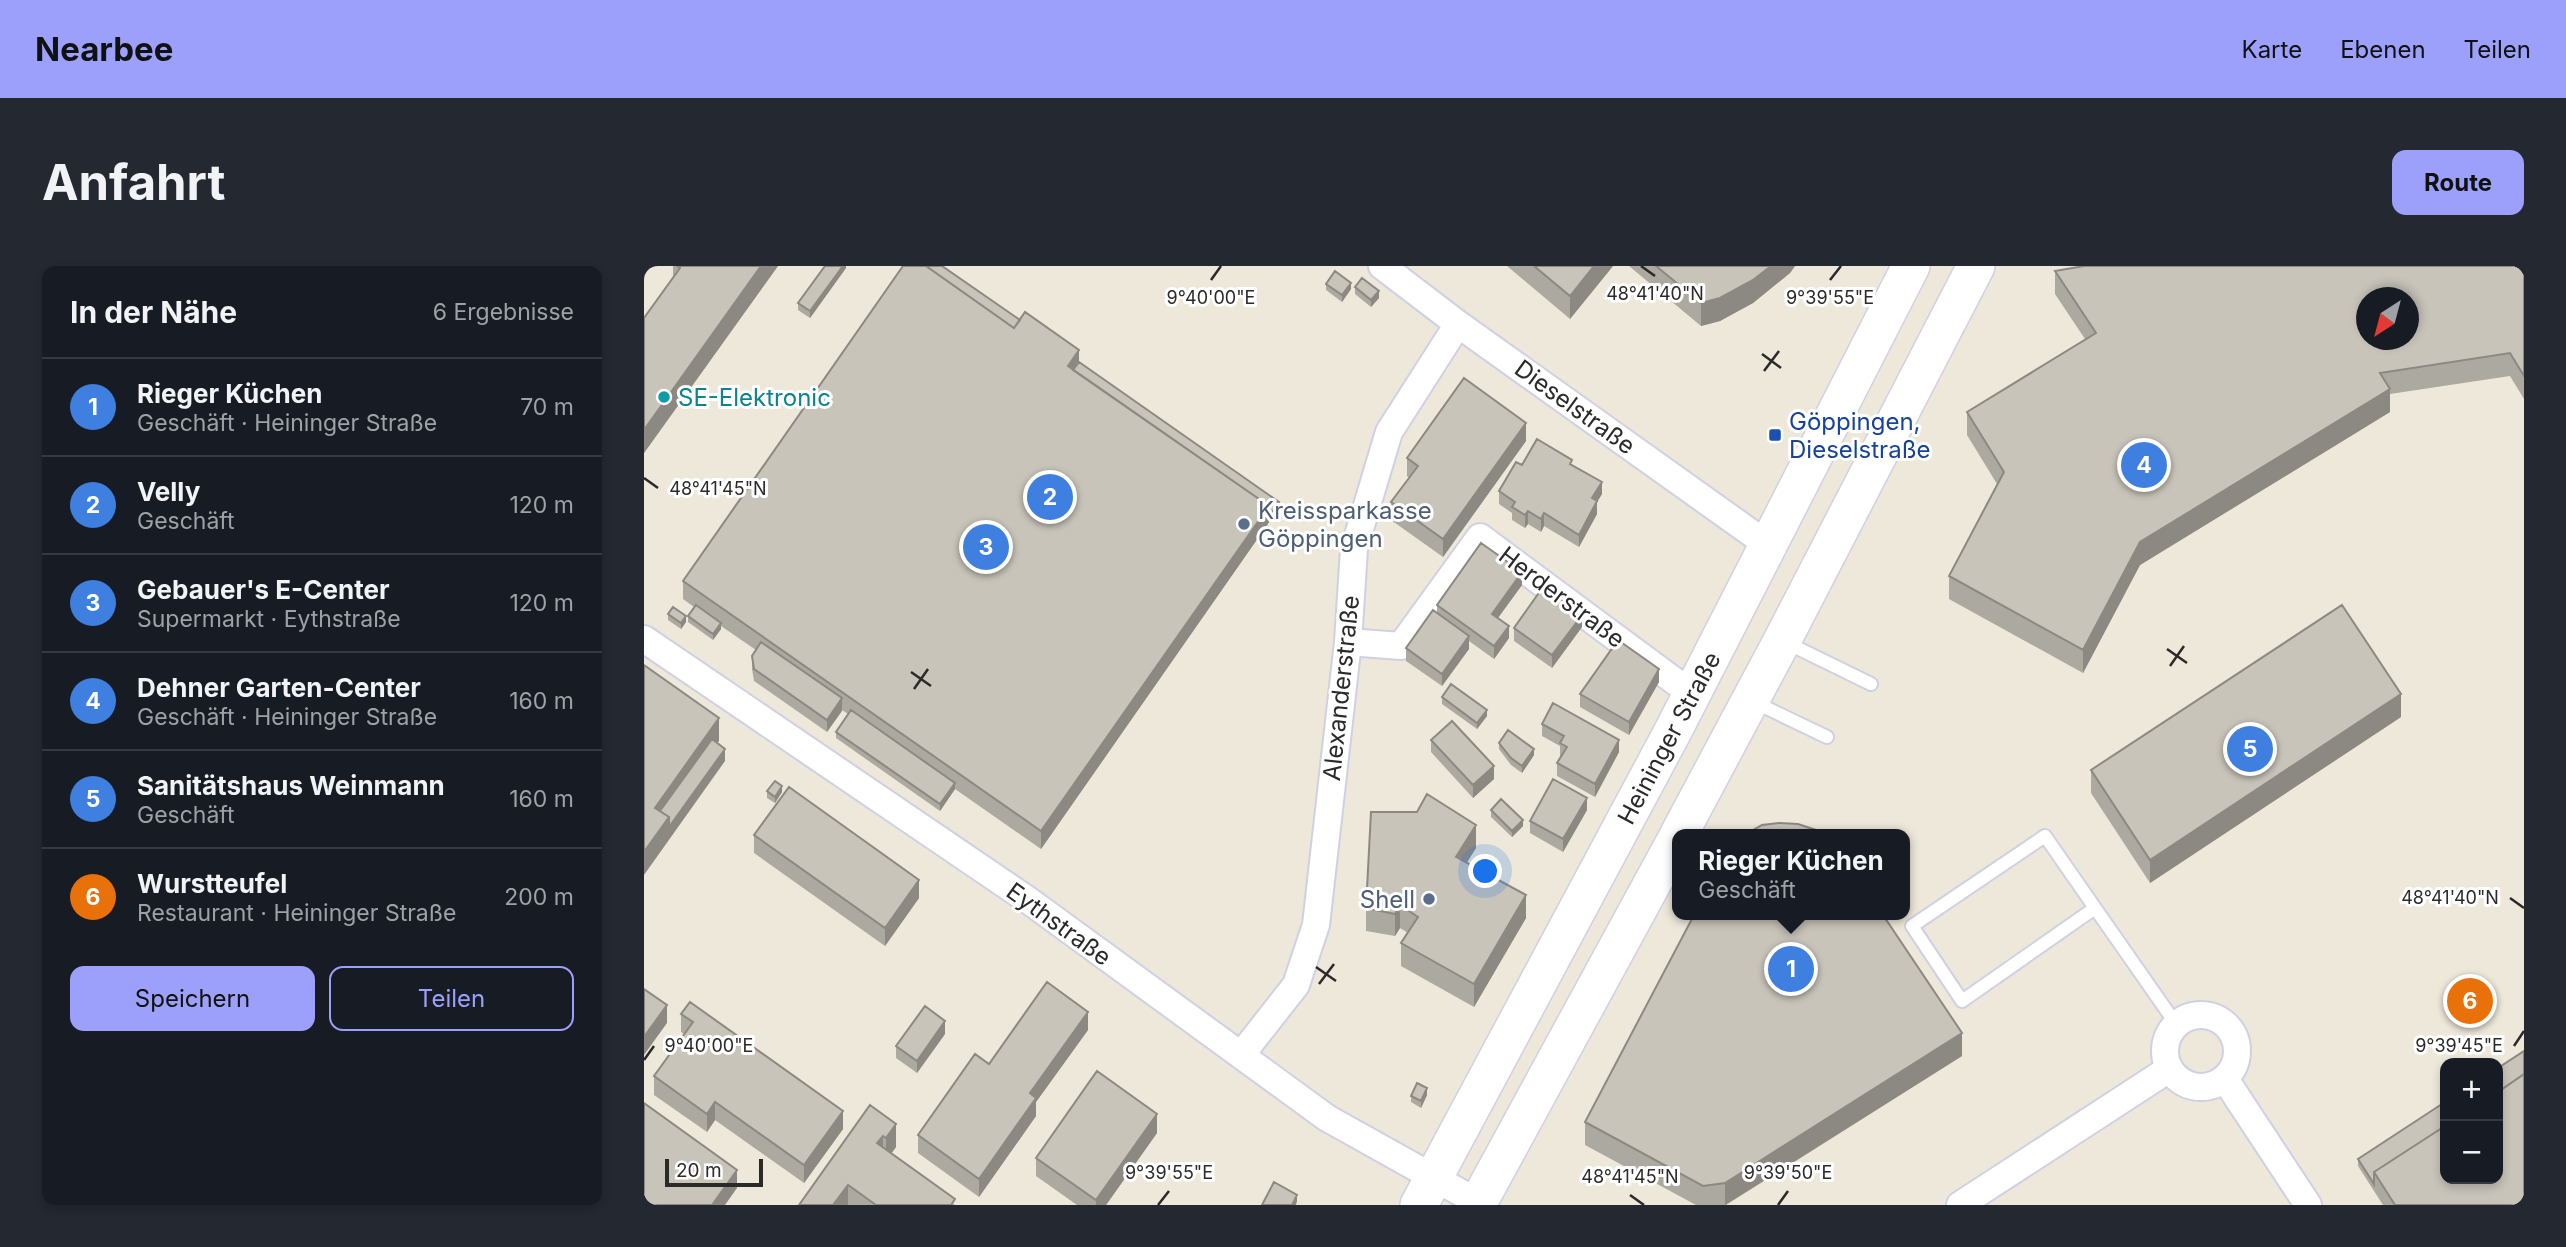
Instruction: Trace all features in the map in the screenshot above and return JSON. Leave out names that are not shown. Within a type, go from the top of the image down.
[{"type":"main road","name":"Heininger Straße","points":[[1426,1191],[1692,694],[1911,266]]},
{"type":"main road","points":[[1682,829],[1976,266]]},
{"type":"main road","points":[[1728,624],[1723,661],[1733,688],[1751,701]]},
{"type":"main road","points":[[1479,1204],[1672,847]]},
{"type":"street","name":"Dieselstraße","points":[[1382,266],[1458,324],[1768,545]]},
{"type":"street","name":"Alexanderstraße","points":[[1241,1055],[1296,985],[1316,925],[1348,642],[1354,550],[1389,432],[1458,324]]},
{"type":"street","name":"Herderstraße","points":[[1348,642],[1401,646],[1480,537],[1692,694]]},
{"type":"street","name":"Eythstraße","points":[[644,639],[1028,900],[1426,1191],[1479,1204]]},
{"type":"street","points":[[2193,1015],[2211,1016],[2227,1025],[2237,1042],[2236,1062],[2225,1079],[2211,1087],[2195,1087],[2180,1082],[2169,1069],[2164,1053],[2167,1037],[2176,1024],[2193,1015]]},
{"type":"street","points":[[1960,1205],[2169,1069]]},
{"type":"street","points":[[2225,1079],[2308,1205]]},
{"type":"lane","points":[[1782,641],[1871,684]]},
{"type":"lane","points":[[1751,701],[1827,737]]},
{"type":"lane","points":[[2095,908],[1962,1001],[1912,926],[2045,836],[2176,1024]]},
{"type":"building","name":"SE-Elektronic","points":[[677,266],[761,266],[644,430],[644,318],[680,268]]},
{"type":"building","points":[[825,266],[843,266],[810,311],[798,303]]},
{"type":"building","points":[[903,266],[926,266],[1014,328],[1025,312],[1079,350],[1068,366],[1269,506],[1041,831],[683,581]]},
{"type":"building","points":[[926,266],[942,266],[1020,320],[1014,328]]},
{"type":"building","points":[[1534,266],[1594,266],[1570,296]]},
{"type":"building","points":[[1656,266],[1771,266],[1753,280],[1720,298],[1701,303]]},
{"type":"building","points":[[2084,266],[2524,266],[2524,376],[2510,353],[2380,373],[2390,389],[2140,542],[2083,650],[1949,576],[2004,472],[1967,412],[2096,333],[2055,271]]},
{"type":"building","points":[[1335,271],[1351,283],[1342,295],[1326,284]]},
{"type":"building","points":[[1362,278],[1379,291],[1371,300],[1355,287]]},
{"type":"building","points":[[1079,362],[1279,502],[1269,517],[1269,506],[1073,370]]},
{"type":"building","points":[[1464,378],[1526,423],[1443,539],[1391,502],[1418,466],[1407,458]]},
{"type":"building","points":[[1537,439],[1572,460],[1570,464],[1602,482],[1592,498],[1597,501],[1579,535],[1544,513],[1541,519],[1528,511],[1525,515],[1512,507],[1515,502],[1499,491],[1516,462],[1522,465]]},
{"type":"building","points":[[1481,543],[1522,572],[1492,614],[1509,626],[1494,646],[1437,605]]},
{"type":"building","points":[[1543,587],[1582,615],[1552,655],[1514,628]]},
{"type":"building","points":[[696,605],[721,623],[713,634],[688,616]]},
{"type":"building","points":[[2342,605],[2401,694],[2150,860],[2091,770]]},
{"type":"building","points":[[673,607],[686,616],[681,623],[668,614]]},
{"type":"building","points":[[1433,610],[1469,636],[1442,674],[1406,648]]},
{"type":"building","points":[[1618,640],[1659,669],[1629,722],[1580,694]]},
{"type":"building","points":[[761,642],[842,698],[827,720],[754,669],[752,656]]},
{"type":"building","points":[[644,665],[719,718],[655,808],[669,817],[644,852]]},
{"type":"building","points":[[1451,684],[1487,710],[1477,723],[1442,697]]},
{"type":"building","points":[[1553,703],[1619,740],[1595,784],[1557,763],[1567,747],[1560,743],[1564,736],[1542,724]]},
{"type":"building","points":[[851,710],[955,783],[940,804],[836,732]]},
{"type":"building","points":[[1452,721],[1494,766],[1473,785],[1431,740]]},
{"type":"building","points":[[1508,730],[1534,749],[1522,766],[1511,758],[1499,743]]},
{"type":"building","points":[[712,739],[725,749],[669,827],[669,817],[660,811]]},
{"type":"building","points":[[1553,779],[1587,798],[1563,839],[1530,821]]},
{"type":"building","points":[[775,781],[782,786],[775,797],[767,791]]},
{"type":"building","points":[[789,787],[919,880],[885,928],[754,835]]},
{"type":"building","name":"Shell","points":[[1427,794],[1476,825],[1456,857],[1526,895],[1474,984],[1401,943],[1418,917],[1400,905],[1395,914],[1366,908],[1371,812],[1417,812]]},
{"type":"building","points":[[1501,799],[1523,820],[1512,831],[1491,810]]},
{"type":"building","points":[[1798,824],[1813,829],[1755,829],[1762,825]]},
{"type":"building","points":[[1691,920],[1886,920],[1962,1033],[1725,1183],[1703,1186],[1585,1122]]},
{"type":"building","points":[[1047,982],[1088,1012],[1030,1093],[1036,1098],[979,1179],[918,1135],[975,1054],[989,1064]]},
{"type":"building","points":[[644,989],[667,1005],[644,1037]]},
{"type":"building","points":[[690,1002],[843,1111],[804,1165],[715,1102],[707,1114],[654,1076],[693,1022],[681,1014]]},
{"type":"building","points":[[925,1006],[945,1021],[917,1061],[896,1046]]},
{"type":"building","points":[[2524,1051],[2524,1074],[2503,1089],[2503,1065]]},
{"type":"building","points":[[1097,1071],[1157,1114],[1096,1200],[1036,1158]]},
{"type":"building","points":[[2524,1074],[2524,1205],[2395,1205],[2374,1172],[2440,1129],[2440,1184],[2503,1184],[2503,1089]]},
{"type":"building","points":[[1417,1083],[1427,1088],[1421,1101],[1411,1096]]},
{"type":"building","points":[[644,1103],[737,1170],[712,1205],[644,1205]]},
{"type":"building","points":[[870,1105],[896,1124],[886,1138],[883,1136],[877,1143],[955,1199],[951,1205],[876,1205],[848,1185],[833,1205],[799,1205]]},
{"type":"building","points":[[2440,1105],[2440,1129],[2374,1172],[2374,1184],[2358,1159]]},
{"type":"building","points":[[1274,1182],[1297,1195],[1292,1205],[1262,1205]]},
{"type":"place","name":"SE-Elektronic","points":[[664,397]]},
{"type":"place","name":"Göppingen, Dieselstraße","points":[[1775,435]]},
{"type":"place","name":"Dehner Garten-Center","points":[[2144,465]]},
{"type":"place","name":"Velly","points":[[1050,497]]},
{"type":"place","name":"Kreissparkasse Göppingen","points":[[1244,524]]},
{"type":"place","name":"Gebauer's E-Center","points":[[986,547]]},
{"type":"place","name":"Sanitätshaus Weinmann","points":[[2250,749]]},
{"type":"place","name":"Shell","points":[[1429,899]]},
{"type":"place","name":"Rieger Küchen","points":[[1791,969]]},
{"type":"place","name":"Wurstteufel","points":[[2470,1001]]}]
